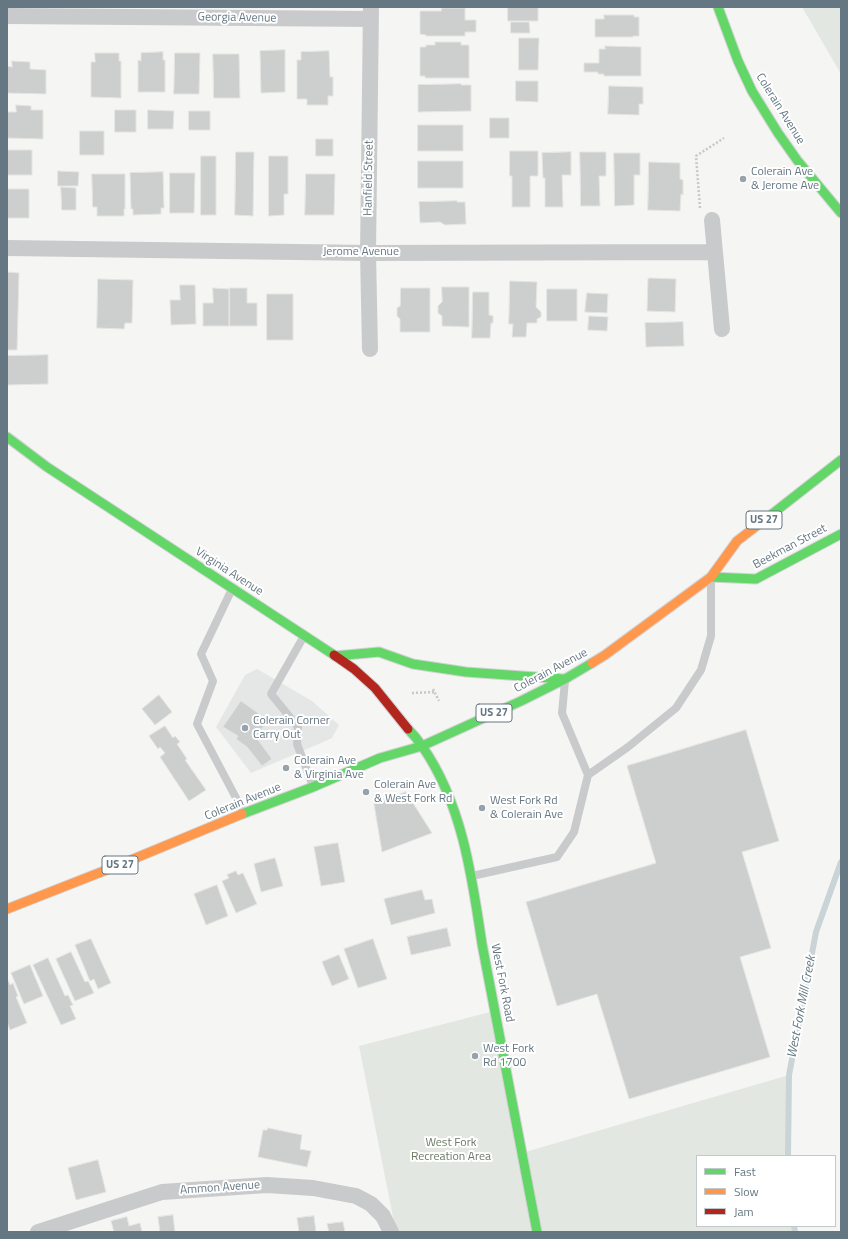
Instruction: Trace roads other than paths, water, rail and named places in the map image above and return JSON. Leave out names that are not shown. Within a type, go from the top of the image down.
[{"type":"main road","name":"Colerain Avenue","points":[[718,7],[738,61],[752,91],[797,160],[841,213]]},
{"type":"main road","name":"Virginia Avenue","points":[[7,437],[47,467],[354,669],[375,688],[422,746]]},
{"type":"main road","points":[[826,472],[841,451]]},
{"type":"main road","name":"US 27","points":[[711,577],[737,541],[841,460]]},
{"type":"main road","name":"Beekman Street","points":[[711,577],[756,579],[841,534]]},
{"type":"main road","name":"Colerain Avenue","points":[[7,909],[114,868],[380,758],[422,746],[521,701],[565,679],[605,655],[711,577]]},
{"type":"main road","points":[[335,656],[379,652],[413,664],[466,672],[565,679]]},
{"type":"main road","name":"West Fork Road","points":[[422,746],[438,773],[448,794],[458,825],[471,877],[482,944],[537,1232]]},
{"type":"street","name":"Georgia Avenue","points":[[7,16],[84,12],[371,13]]},
{"type":"street","name":"Hanfield Street","points":[[370,349],[368,253],[371,13]]},
{"type":"street","points":[[706,215],[715,252],[722,329]]},
{"type":"street","name":"Jerome Avenue","points":[[7,248],[368,253],[715,252]]},
{"type":"street","name":"Ammon Avenue","points":[[38,1232],[162,1192],[267,1185],[313,1188],[356,1196],[371,1204],[383,1216],[390,1232]]},
{"type":"lane","points":[[588,775],[628,747],[676,708],[701,670],[711,636],[711,577]]},
{"type":"lane","points":[[232,588],[201,654],[213,681],[197,724],[244,813]]},
{"type":"lane","points":[[305,636],[271,694],[298,727],[297,744],[313,787]]},
{"type":"lane","points":[[471,877],[557,857],[574,832],[588,775],[562,714],[565,679]]},
{"type":"waterway","name":"West Fork Mill Creek","points":[[788,1155],[789,1075],[816,932],[841,862]]},
{"type":"waterway","name":"West Fork Mill Creek","points":[[794,1227],[795,1232]]},
{"type":"place","name":"Colerain Ave & Jerome Ave","points":[[743,179]]},
{"type":"place","name":"Colerain Corner Carry Out","points":[[245,728]]},
{"type":"place","name":"Colerain Ave & Virginia Ave","points":[[286,768]]},
{"type":"place","name":"Colerain Ave & West Fork Rd","points":[[366,792]]},
{"type":"place","name":"West Fork Rd & Colerain Ave","points":[[482,808]]},
{"type":"place","name":"West Fork Rd 1700","points":[[475,1056]]},
{"type":"park label","name":"West Fork Recreation Area","points":[[451,1150]]}]
